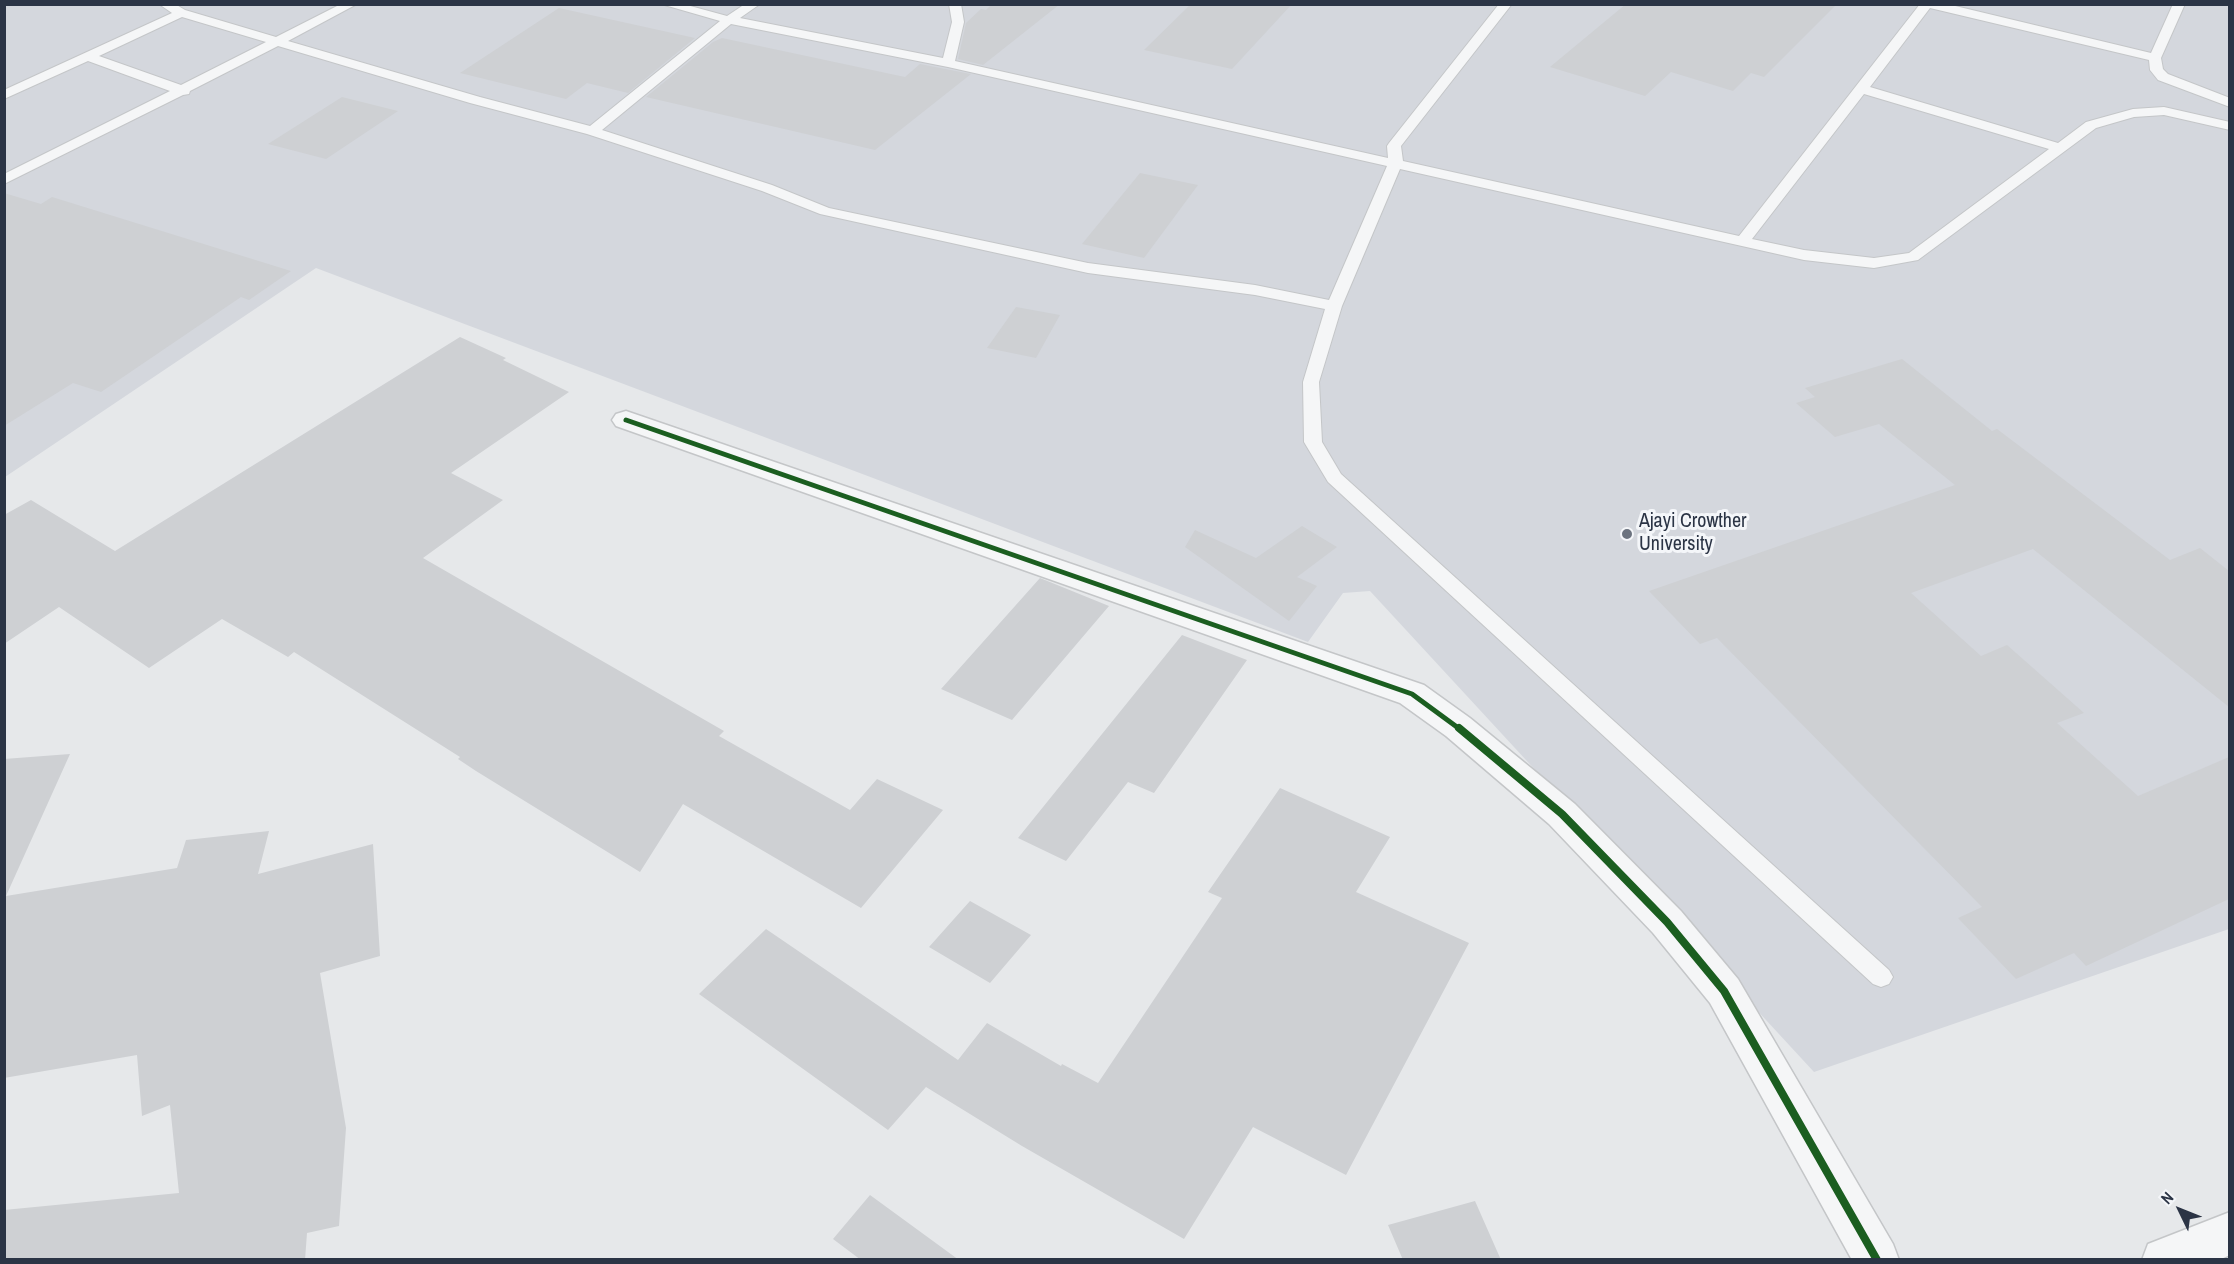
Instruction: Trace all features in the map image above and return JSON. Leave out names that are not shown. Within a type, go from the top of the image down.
[{"type":"street","points":[[626,420],[1412,694],[1458,727],[1562,814],[1667,922],[1717,983],[1877,1260]]},
{"type":"street","points":[[2164,1260],[2228,1236]]},
{"type":"lane","points":[[165,4],[181,13],[475,100],[592,131],[767,188],[825,211],[1088,268],[1255,290],[1334,306]]},
{"type":"lane","points":[[4,180],[184,91],[351,4]]},
{"type":"lane","points":[[667,4],[729,20],[948,63],[1804,255],[1874,263],[1913,257],[2091,125],[2133,113],[2164,111],[2229,126]]},
{"type":"lane","points":[[592,131],[729,20],[754,4]]},
{"type":"lane","points":[[948,63],[958,22],[955,4]]},
{"type":"lane","points":[[1506,4],[1394,146],[1396,162],[1334,306],[1311,382],[1313,442],[1334,478],[1881,977]]},
{"type":"lane","points":[[1743,241],[1928,4],[2155,58]]},
{"type":"lane","points":[[2179,4],[2155,58],[2157,70],[2163,77],[2229,103]]},
{"type":"lane","points":[[4,96],[181,13]]},
{"type":"lane","points":[[89,57],[184,91]]},
{"type":"lane","points":[[1863,89],[2060,148]]},
{"type":"shaded area","name":"Ajayi Crowther University","points":[[5,5],[2229,5],[2229,929],[1814,1072],[1370,591],[1343,593],[1308,642],[316,268],[5,477]]},
{"type":"building","points":[[992,4],[1060,4],[983,65],[958,59],[966,23],[981,9],[986,10]]},
{"type":"building","points":[[1191,4],[1292,4],[1232,69],[1144,50]]},
{"type":"building","points":[[1626,4],[1837,4],[1764,77],[1751,73],[1733,91],[1671,72],[1645,96],[1550,67]]},
{"type":"building","points":[[559,8],[695,38],[628,93],[587,83],[566,99],[460,73]]},
{"type":"building","points":[[722,38],[905,77],[920,64],[971,74],[875,150],[646,97],[713,42]]},
{"type":"building","points":[[342,97],[398,111],[326,159],[268,144]]},
{"type":"building","points":[[1140,173],[1198,185],[1144,258],[1082,244]]},
{"type":"building","points":[[4,193],[41,204],[52,197],[291,271],[249,300],[241,297],[101,392],[73,383],[4,426]]},
{"type":"building","points":[[1016,307],[1060,315],[1036,358],[987,348]]},
{"type":"building","points":[[460,337],[506,358],[503,360],[569,392],[451,473],[503,500],[423,558],[724,731],[719,736],[850,810],[877,779],[943,810],[861,908],[683,804],[640,872],[476,771],[458,759],[460,757],[294,652],[288,657],[222,619],[149,668],[59,607],[4,644],[4,515],[31,500],[115,551]]},
{"type":"building","points":[[1902,359],[1992,431],[1997,429],[2170,560],[2200,548],[2229,571],[2229,707],[2033,549],[1911,593],[1981,656],[2007,645],[2084,713],[2057,723],[2138,796],[2229,757],[2229,899],[2086,966],[2074,953],[2016,979],[1958,918],[1982,907],[1717,638],[1700,644],[1649,591],[1955,485],[1879,424],[1835,437],[1796,403],[1815,397],[1805,388]]},
{"type":"building","points":[[1302,526],[1337,547],[1297,577],[1317,586],[1289,621],[1185,547],[1195,530],[1256,558]]},
{"type":"building","points":[[1040,578],[1109,606],[1012,720],[941,689]]},
{"type":"building","points":[[1182,635],[1247,660],[1154,793],[1128,782],[1066,861],[1018,838]]},
{"type":"building","points":[[70,754],[6,896],[177,868],[186,840],[269,831],[258,874],[373,844],[380,956],[320,973],[346,1128],[339,1226],[307,1233],[305,1260],[4,1260],[4,1210],[179,1193],[170,1105],[142,1116],[137,1055],[4,1078],[4,759]]},
{"type":"building","points":[[1280,788],[1390,837],[1356,892],[1469,943],[1346,1175],[1253,1127],[1184,1239],[1022,1146],[926,1087],[888,1130],[699,994],[766,929],[958,1060],[987,1023],[1061,1066],[1062,1064],[1098,1083],[1222,898],[1208,892]]},
{"type":"building","points":[[970,901],[1031,935],[990,983],[929,947]]},
{"type":"building","points":[[870,1195],[959,1260],[861,1260],[833,1239]]},
{"type":"building","points":[[1475,1201],[1501,1260],[1403,1260],[1388,1225]]},
{"type":"cycle path","points":[[626,420],[1412,694],[1458,727],[1562,814],[1667,922],[1724,991],[1877,1260]]},
{"type":"place","name":"Ajayi Crowther University","points":[[1627,534]]}]
